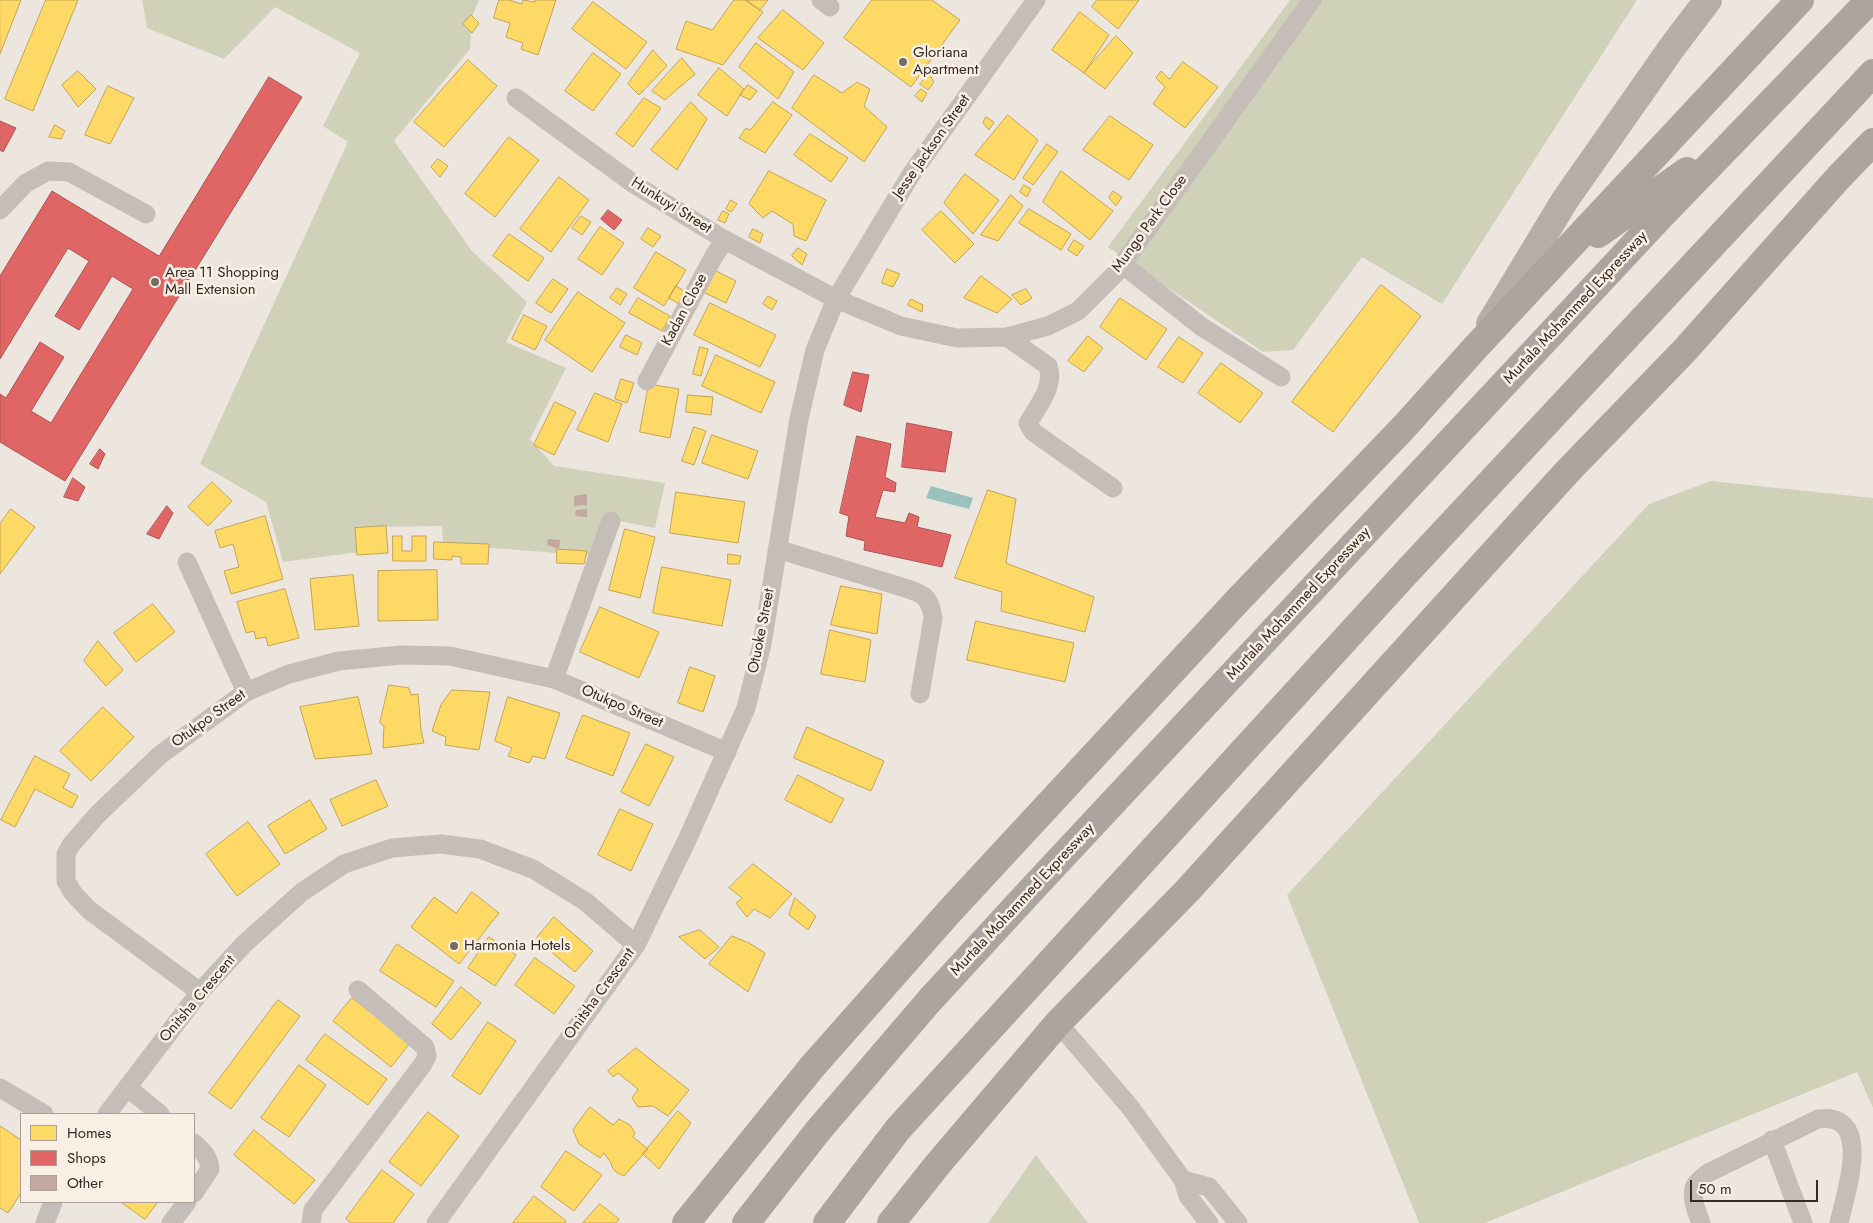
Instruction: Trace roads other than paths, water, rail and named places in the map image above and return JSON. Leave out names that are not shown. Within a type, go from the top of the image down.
[{"type":"highway","points":[[689,1221],[812,1067],[949,912],[1240,598],[1404,427],[1475,348],[1800,0]]},
{"type":"highway","name":"Murtala Mohammed Expressway","points":[[746,1223],[817,1132],[930,1000],[1034,886],[1736,138],[1870,0]]},
{"type":"highway","points":[[827,1223],[898,1129],[1404,575],[1873,73]]},
{"type":"highway","points":[[1552,266],[1736,138]]},
{"type":"highway","points":[[891,1223],[938,1164],[1058,1023],[1187,891],[1560,479],[1685,350],[1839,177],[1873,142]]},
{"type":"main road","points":[[1475,348],[1565,200],[1673,46],[1708,0]]},
{"type":"street","name":"Jesse Jackson Street","points":[[836,299],[912,173],[1036,0]]},
{"type":"street","name":"Mungo Park Close","points":[[836,299],[901,326],[957,338],[1007,336],[1048,326],[1078,311],[1123,265],[1312,0]]},
{"type":"street","name":"Hunkuyi Street","points":[[516,98],[634,184],[725,240],[836,299]]},
{"type":"street","points":[[0,210],[26,183],[48,171],[69,172],[146,214]]},
{"type":"street","name":"Kadan Close","points":[[647,381],[714,256],[725,240]]},
{"type":"street","points":[[1123,265],[1202,327],[1281,377]]},
{"type":"street","name":"Otuoke Street","points":[[636,945],[746,708],[762,644],[801,410],[816,350],[836,299]]},
{"type":"street","points":[[1007,336],[1048,366],[1051,374],[1050,383],[1028,423],[1033,432],[1113,488]]},
{"type":"street","points":[[554,679],[611,520]]},
{"type":"street","points":[[777,549],[918,592],[927,598],[931,606],[933,618],[920,694]]},
{"type":"street","points":[[187,562],[246,692]]},
{"type":"street","name":"Otukpo Street","points":[[200,992],[89,910],[66,881],[66,854],[71,845],[98,814],[160,755],[246,692],[289,674],[339,661],[401,655],[450,656],[554,679],[727,752]]},
{"type":"street","name":"Onitsha Crescent","points":[[108,1113],[200,992],[244,944],[302,892],[344,864],[392,848],[441,844],[480,850],[534,869],[586,902],[636,945],[436,1223]]},
{"type":"street","points":[[311,1223],[313,1210],[423,1064],[427,1056],[425,1047],[358,990]]},
{"type":"street","points":[[1058,1023],[1130,1107],[1183,1180],[1188,1196],[1209,1223]]},
{"type":"street","points":[[0,1088],[42,1113]]},
{"type":"street","points":[[128,1088],[159,1113]]},
{"type":"street","points":[[1701,1223],[1694,1196],[1696,1183],[1708,1173],[1818,1119],[1829,1118],[1842,1121],[1850,1127],[1858,1139],[1858,1155],[1840,1223]]},
{"type":"street","points":[[1772,1140],[1803,1223]]},
{"type":"street","points":[[195,1144],[204,1152],[209,1161],[210,1169],[195,1192]]},
{"type":"street","points":[[1183,1180],[1209,1187],[1238,1223]]},
{"type":"street","points":[[45,1223],[53,1203]]},
{"type":"street","points":[[171,1223],[186,1203]]},
{"type":"water","points":[[931,486],[973,498],[969,509],[926,498]]},
{"type":"place","name":"Gloriana Apartment","points":[[903,62]]},
{"type":"place","name":"Area 11 Shopping Mall Extension","points":[[155,282]]},
{"type":"place","name":"Harmonia Hotels","points":[[454,946]]}]
